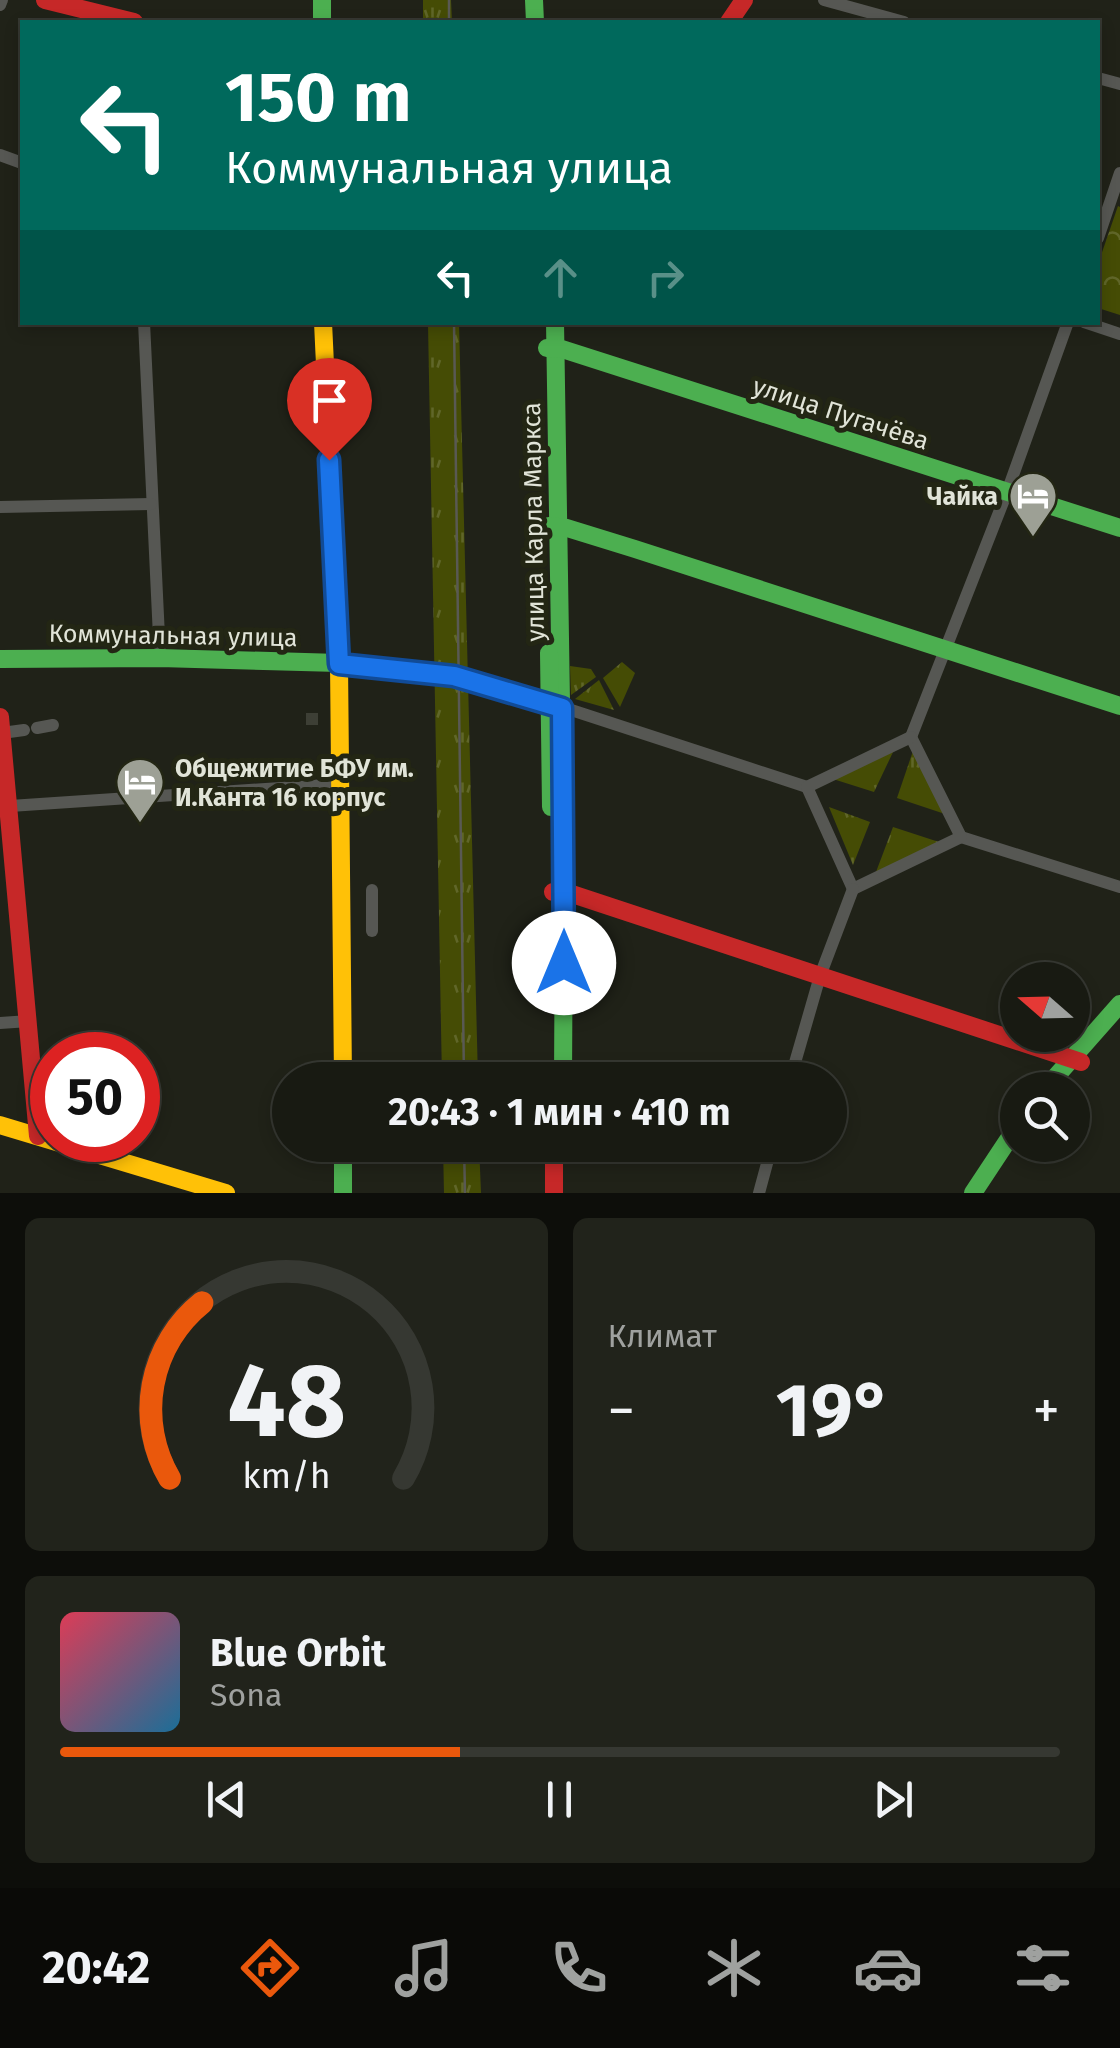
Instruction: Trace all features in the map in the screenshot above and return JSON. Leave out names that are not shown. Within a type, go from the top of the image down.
[{"type":"street","points":[[45,0],[126,20]]},
{"type":"street","points":[[824,0],[897,20]]},
{"type":"street","points":[[1100,232],[1120,173]]},
{"type":"street","points":[[144,325],[160,654]]},
{"type":"street","points":[[323,325],[339,664],[331,718],[340,784],[343,1062]]},
{"type":"street","name":"улица Карла Маркса","points":[[546,325],[554,526],[563,1062]]},
{"type":"street","name":"улица Карла Маркса","points":[[550,348],[554,325]]},
{"type":"street","points":[[853,889],[807,788],[911,737],[1007,492],[1067,325]]},
{"type":"street","points":[[1093,325],[1120,334]]},
{"type":"street","name":"улица Пугачёва","points":[[550,348],[1120,528]]},
{"type":"street","points":[[0,507],[150,504]]},
{"type":"street","points":[[554,526],[1120,706]]},
{"type":"street","name":"Коммунальная улица","points":[[0,658],[160,654],[339,664],[454,676],[807,788]]},
{"type":"street","points":[[30,1034],[8,884],[10,806],[1,725],[30,729],[53,724]]},
{"type":"street","points":[[911,737],[961,837]]},
{"type":"street","points":[[10,806],[340,784]]},
{"type":"street","points":[[795,1062],[820,976],[853,889],[961,837],[1120,887]]},
{"type":"street","points":[[344,926],[372,928],[372,890]]},
{"type":"street","points":[[558,892],[1076,1061]]},
{"type":"street","name":"улица Карла Маркса","points":[[553,1062],[558,892]]},
{"type":"street","points":[[1070,1072],[1120,1004]]},
{"type":"street","points":[[1064,1072],[1120,1018]]},
{"type":"street","points":[[0,1023],[29,1021]]},
{"type":"street","points":[[0,1125],[30,1134]]},
{"type":"street","points":[[973,1193],[1000,1152]]},
{"type":"street","points":[[124,1162],[226,1193]]},
{"type":"street","points":[[343,1162],[343,1193]]},
{"type":"street","points":[[554,1162],[554,1193]]},
{"type":"street","points":[[563,1162],[564,1193]]},
{"type":"street","points":[[759,1193],[767,1162]]},
{"type":"street","points":[[986,1193],[1006,1162]]},
{"type":"green space","points":[[423,0],[451,0],[452,20],[423,20]]},
{"type":"green space","points":[[1118,206],[1120,315],[1100,309],[1100,258]]},
{"type":"green space","points":[[428,325],[459,325],[478,1062],[442,1062]]},
{"type":"green space","points":[[622,662],[635,673],[620,707],[603,678]]},
{"type":"green space","points":[[570,666],[591,669],[596,677],[571,695]]},
{"type":"green space","points":[[599,680],[614,710],[575,699]]},
{"type":"green space","points":[[894,750],[874,792],[833,779]]},
{"type":"green space","points":[[913,751],[945,814],[897,798]]},
{"type":"green space","points":[[829,807],[870,822],[853,865]]},
{"type":"green space","points":[[893,827],[942,843],[876,872]]},
{"type":"green space","points":[[443,1162],[480,1162],[481,1193],[444,1193]]},
{"type":"tunnel","points":[[306,719],[324,719]]},
{"type":"tram line","points":[[449,0],[449,20]]},
{"type":"tram line","points":[[454,325],[464,1062]]},
{"type":"tram line","points":[[464,1162],[465,1193]]},
{"type":"traffic: fast","points":[[322,0],[322,20]]},
{"type":"traffic: fast","points":[[534,0],[535,20]]},
{"type":"traffic: fast","points":[[555,325],[563,1062]]},
{"type":"traffic: fast","points":[[547,348],[562,349],[1120,528]]},
{"type":"traffic: fast","points":[[549,526],[635,549],[1120,706]]},
{"type":"traffic: fast","points":[[549,653],[551,807]]},
{"type":"traffic: fast","points":[[0,659],[339,663],[454,677],[557,706]]},
{"type":"traffic: fast","points":[[1060,1072],[1120,1004]]},
{"type":"traffic: fast","points":[[973,1193],[1000,1152]]},
{"type":"traffic: fast","points":[[343,1162],[343,1193]]},
{"type":"traffic: slow","points":[[323,325],[339,663],[343,1062]]},
{"type":"traffic: slow","points":[[0,1125],[226,1193]]},
{"type":"traffic: jam","points":[[45,0],[126,20]]},
{"type":"traffic: jam","points":[[730,20],[744,0]]},
{"type":"traffic: jam","points":[[0,717],[30,1048]]},
{"type":"traffic: jam","points":[[553,892],[572,894],[1081,1062]]},
{"type":"traffic: jam","points":[[554,1162],[554,1193]]},
{"type":"place","name":"Чайка","points":[[1033,538]]},
{"type":"place","name":"Общежитие БФУ им. И.Канта 16 корпус","points":[[140,824]]},
{"type":"route","points":[[329,460],[339,664],[454,676],[562,708],[564,963]]}]
